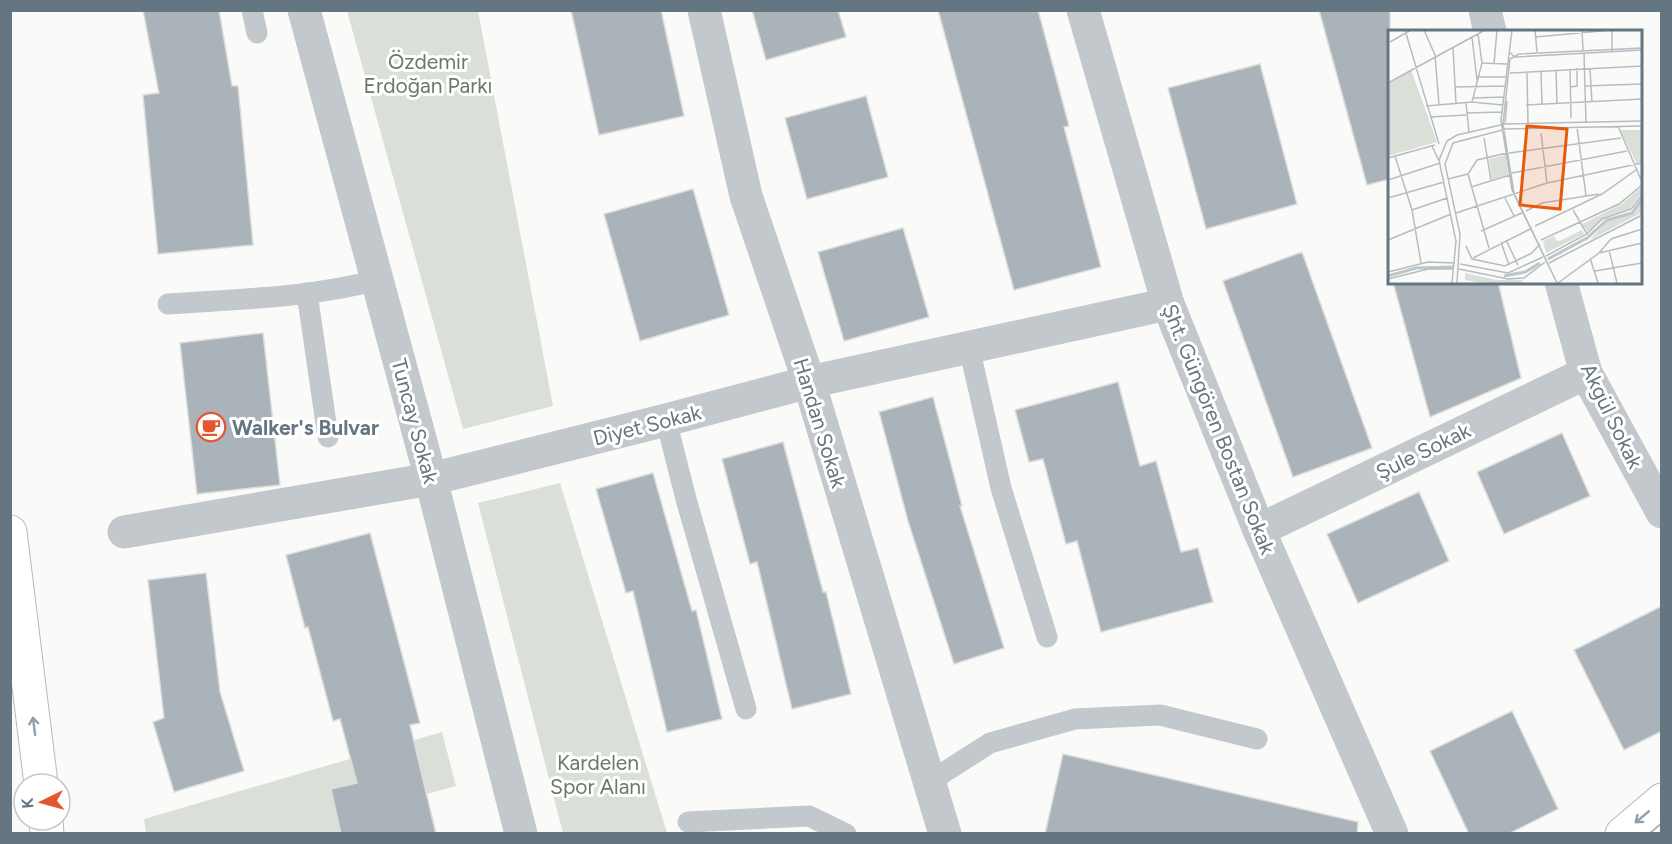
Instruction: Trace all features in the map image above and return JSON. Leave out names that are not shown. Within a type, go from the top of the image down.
[{"type":"main road","points":[[10,532],[40,772]]},
{"type":"main road","points":[[1622,834],[1662,800]]},
{"type":"street","name":"Tuncay Sokak","points":[[304,10],[431,479],[522,834]]},
{"type":"street","name":"Handan Sokak","points":[[704,10],[746,196],[809,382],[945,834]]},
{"type":"street","name":"Şht. Güngören Bostan Sokak","points":[[1083,10],[1168,304],[1259,530],[1392,834]]},
{"type":"street","points":[[1485,10],[1490,30]]},
{"type":"street","name":"Akgül Sokak","points":[[1562,284],[1586,373],[1662,512]]},
{"type":"street","name":"Diyet Sokak","points":[[124,532],[431,479],[809,382],[1168,304]]},
{"type":"street","name":"Şule Sokak","points":[[1259,530],[1586,373]]},
{"type":"lane","points":[[252,10],[257,33]]},
{"type":"lane","points":[[168,304],[307,293],[350,287],[377,280]]},
{"type":"lane","points":[[307,293],[328,437]]},
{"type":"lane","points":[[969,348],[1001,488],[1047,637]]},
{"type":"lane","points":[[666,420],[689,510],[746,709]]},
{"type":"lane","points":[[929,782],[990,743],[1075,719],[1160,715],[1257,738]]},
{"type":"lane","points":[[688,822],[809,816],[846,834]]},
{"type":"green space","name":"Özdemir Erdoğan Parkı","points":[[347,11],[478,11],[553,406],[463,429]]},
{"type":"green space","name":"Kardelen Spor Alanı","points":[[560,483],[667,833],[563,833],[478,503]]},
{"type":"green space","points":[[442,732],[456,786],[427,794],[420,768],[331,789],[341,833],[146,833],[144,819]]},
{"type":"building","points":[[143,10],[219,10],[232,86],[238,86],[253,245],[158,254],[143,95],[159,93]]},
{"type":"building","points":[[571,10],[661,10],[684,116],[599,135]]},
{"type":"building","points":[[752,10],[838,10],[846,37],[766,60]]},
{"type":"building","points":[[938,10],[1038,10],[1069,126],[1064,127],[1101,267],[1014,290]]},
{"type":"building","points":[[1319,10],[1390,10],[1388,180],[1367,185]]},
{"type":"building","points":[[1260,64],[1297,204],[1206,229],[1168,88]]},
{"type":"building","points":[[866,96],[888,177],[807,199],[785,118]]},
{"type":"building","points":[[693,189],[729,315],[640,341],[604,214]]},
{"type":"building","points":[[903,228],[929,317],[844,341],[818,252]]},
{"type":"building","points":[[1302,252],[1372,448],[1293,477],[1223,281]]},
{"type":"building","points":[[1394,284],[1498,284],[1521,378],[1430,417]]},
{"type":"building","points":[[263,333],[280,485],[197,494],[180,343]]},
{"type":"building","points":[[1118,382],[1140,466],[1156,461],[1181,552],[1198,548],[1213,602],[1101,632],[1077,541],[1066,544],[1043,459],[1029,462],[1015,410]]},
{"type":"building","points":[[933,397],[962,506],[960,506],[1004,648],[954,664],[908,521],[879,412]]},
{"type":"building","points":[[1562,433],[1590,496],[1504,534],[1477,472]]},
{"type":"building","points":[[783,442],[823,592],[826,592],[851,694],[792,709],[757,562],[750,564],[722,459]]},
{"type":"building","points":[[653,473],[692,611],[696,610],[722,719],[667,732],[633,591],[626,593],[596,489]]},
{"type":"building","points":[[1419,492],[1449,561],[1358,603],[1327,534]]},
{"type":"building","points":[[370,533],[420,723],[410,725],[436,834],[341,834],[331,789],[357,783],[340,719],[333,721],[286,555]]},
{"type":"building","points":[[206,573],[220,692],[244,771],[174,792],[153,722],[164,718],[148,580]]},
{"type":"building","points":[[1662,606],[1662,731],[1624,750],[1574,650]]},
{"type":"building","points":[[1512,711],[1558,809],[1508,834],[1469,834],[1430,751]]},
{"type":"building","points":[[1063,754],[1358,822],[1357,834],[1045,834]]},
{"type":"tram line","points":[[1649,834],[1662,823]]},
{"type":"place","name":"Walker's Bulvar","points":[[211,427]]}]
